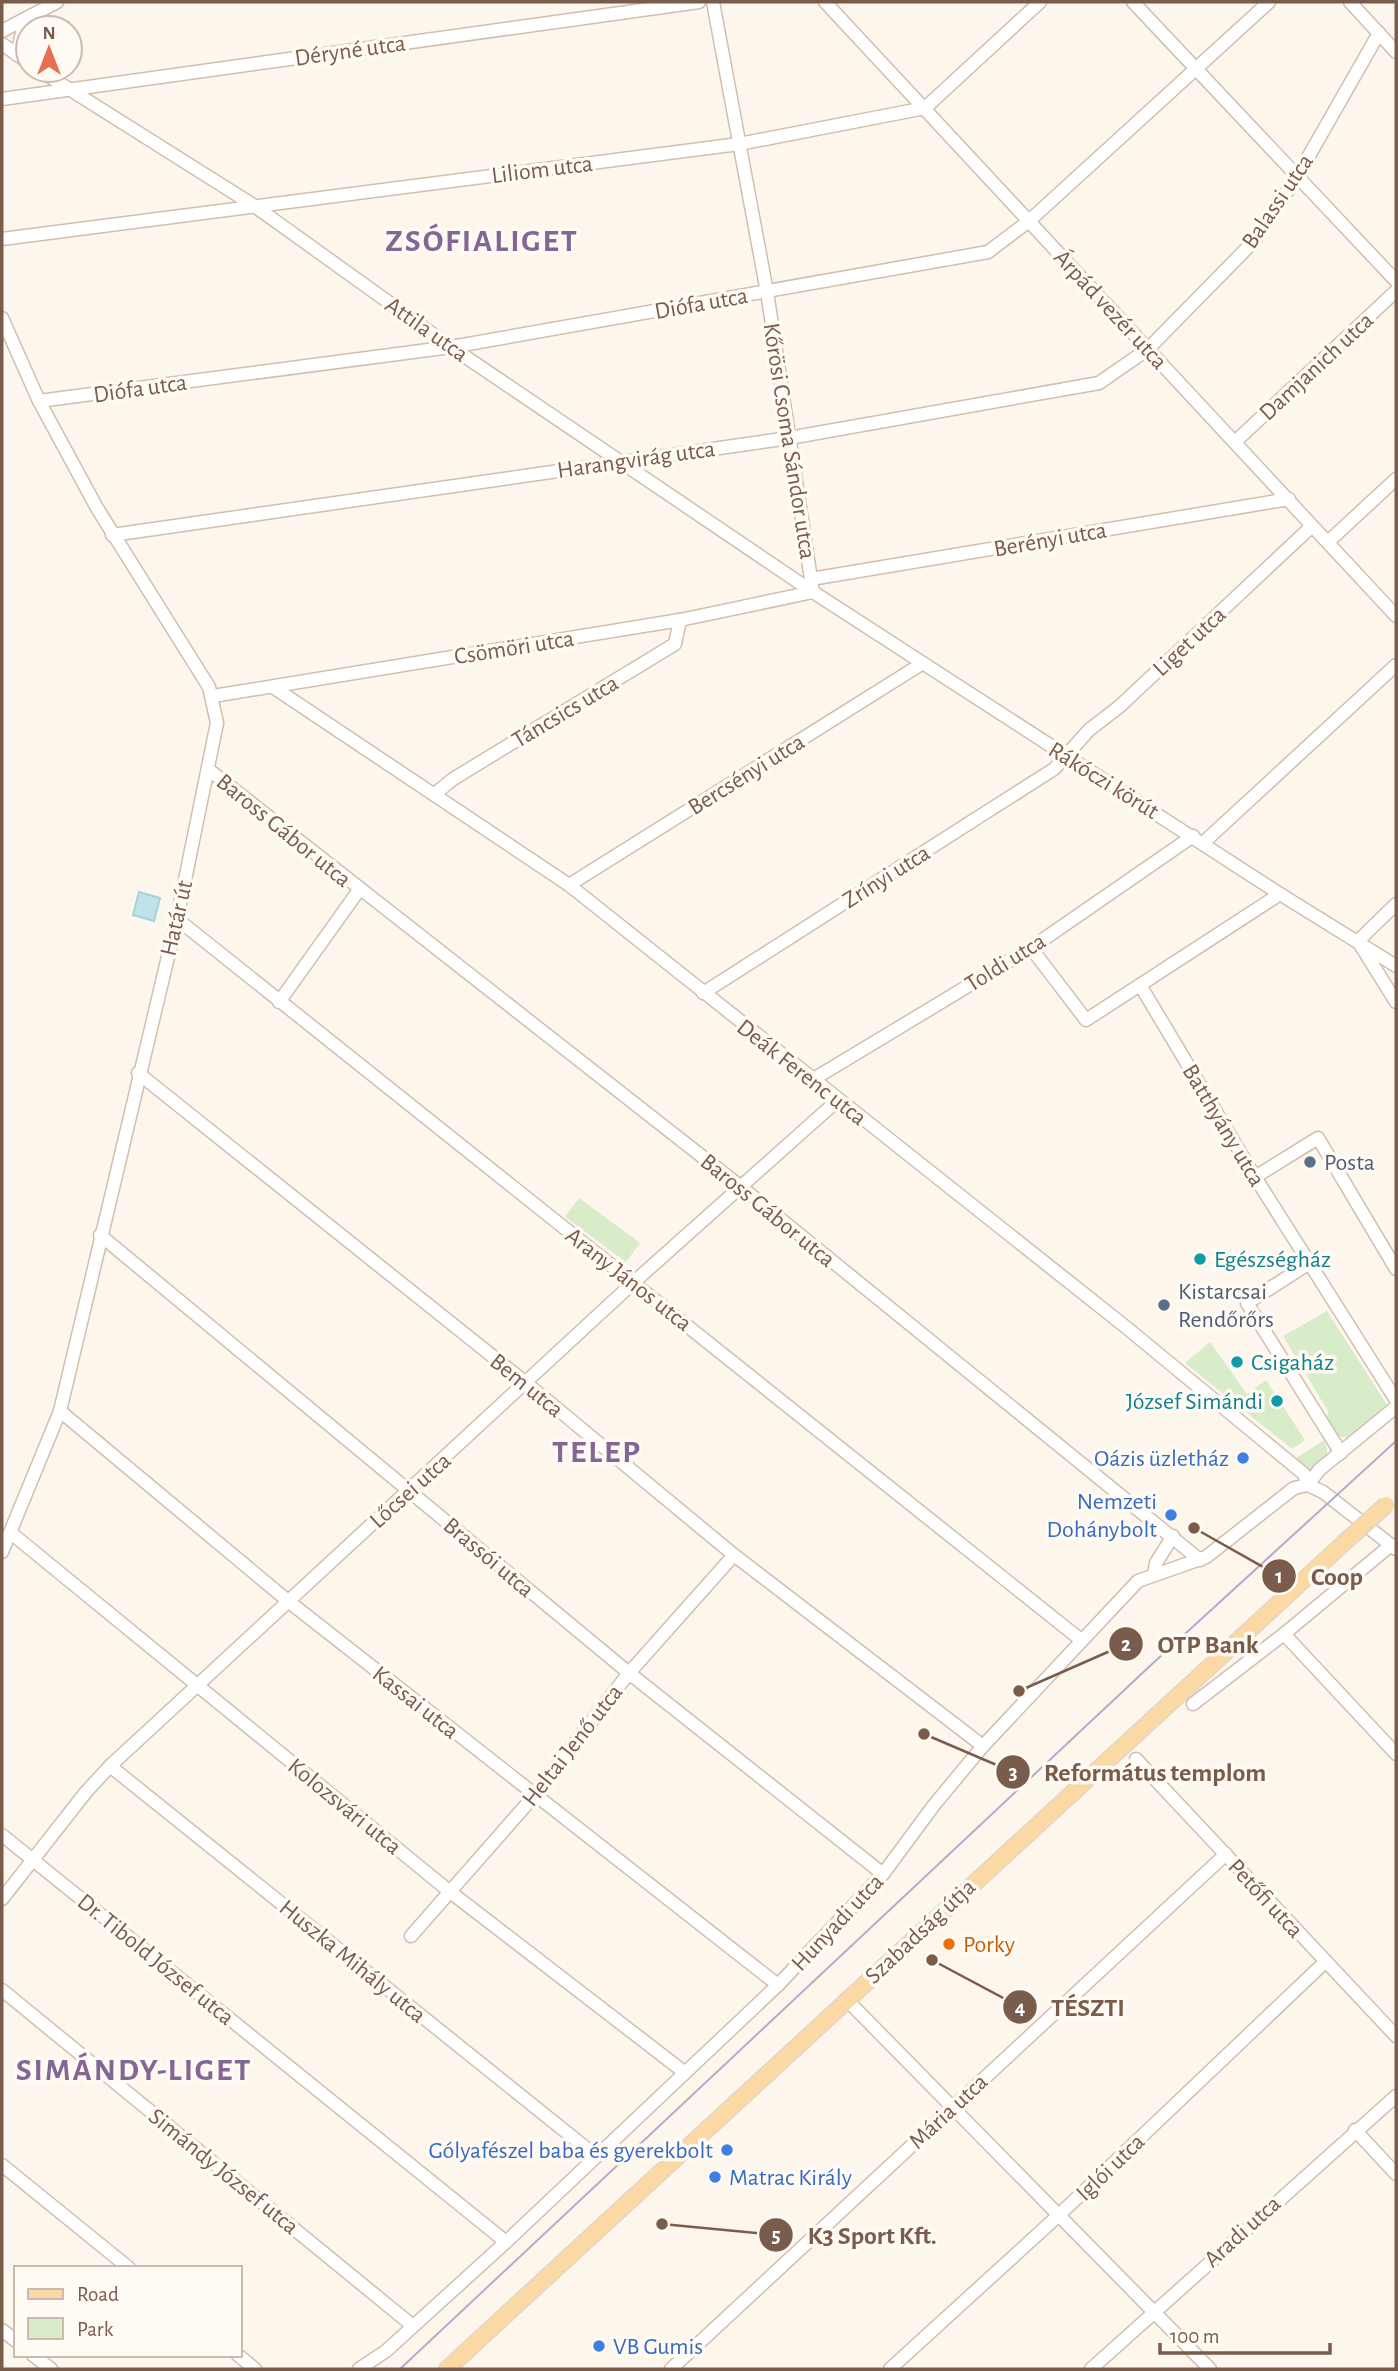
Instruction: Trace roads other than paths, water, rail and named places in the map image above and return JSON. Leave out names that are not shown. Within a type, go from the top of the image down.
[{"type":"main road","name":"Szabadság útja","points":[[458,2366],[846,1999],[1391,1500]]},
{"type":"street","points":[[34,14],[57,2]]},
{"type":"street","name":"Déryné utca","points":[[2,99],[698,2]]},
{"type":"street","name":"Kőrösi Csoma Sándor utca","points":[[713,2],[767,292],[812,586]]},
{"type":"street","name":"Árpád vezér utca","points":[[825,2],[1396,616]]},
{"type":"street","points":[[925,108],[1040,2]]},
{"type":"street","points":[[1133,2],[1396,281]]},
{"type":"street","name":"Diófa utca","points":[[39,401],[451,347],[988,253],[1030,221],[1269,2]]},
{"type":"street","points":[[1350,2],[1396,52]]},
{"type":"street","name":"Balassi utca","points":[[1148,349],[1254,241],[1298,176],[1378,33]]},
{"type":"street","name":"Attila utca","points":[[58,84],[253,205],[451,347],[812,586]]},
{"type":"street","name":"Liliom utca","points":[[2,239],[739,144],[925,108]]},
{"type":"street","name":"Damjanich utca","points":[[1236,441],[1396,291]]},
{"type":"street","name":"Határ út","points":[[2,318],[39,401],[112,535],[213,696],[217,723],[177,919],[138,1073],[60,1411],[2,1552]]},
{"type":"street","name":"Harangvirág utca","points":[[112,535],[789,438],[1099,383],[1148,349]]},
{"type":"street","points":[[1328,541],[1396,479]]},
{"type":"street","name":"Berényi utca","points":[[812,586],[1289,499]]},
{"type":"street","name":"Liget utca","points":[[1066,756],[1089,730],[1120,706],[1312,526]]},
{"type":"street","name":"Csömöri utca","points":[[213,696],[681,620],[812,586]]},
{"type":"street","name":"Rákóczi körút","points":[[812,586],[923,663],[1066,756],[1396,965]]},
{"type":"street","name":"Táncsics utca","points":[[436,793],[453,779],[675,644],[681,620]]},
{"type":"street","name":"Bercsényi utca","points":[[569,885],[923,663]]},
{"type":"street","name":"Toldi utca","points":[[812,1080],[1031,948],[1198,840],[1396,665]]},
{"type":"street","name":"Deák Ferenc utca","points":[[273,687],[436,793],[569,885],[1127,1328],[1304,1474],[1308,1485],[1324,1492],[1394,1547]]},
{"type":"street","name":"Zrínyi utca","points":[[703,993],[1054,769],[1066,756]]},
{"type":"street","name":"Baross Gábor utca","points":[[209,770],[741,1187],[1200,1560]]},
{"type":"street","name":"Baross Gábor utca","points":[[279,1002],[359,890]]},
{"type":"street","points":[[1031,948],[1086,1020],[1280,894]]},
{"type":"street","points":[[1396,904],[1358,941],[1396,1002]]},
{"type":"street","name":"Arany János utca","points":[[177,919],[1081,1640]]},
{"type":"street","name":"Batthyány utca","points":[[1140,985],[1255,1177],[1396,1400]]},
{"type":"street","name":"Bem utca","points":[[138,1073],[526,1383],[734,1555],[984,1746]]},
{"type":"street","name":"Lőcsei utca","points":[[2,1899],[110,1766],[634,1282],[838,1100]]},
{"type":"street","points":[[1255,1177],[1318,1139],[1396,1269]]},
{"type":"street","name":"Brassói utca","points":[[100,1235],[629,1674],[883,1874]]},
{"type":"street","points":[[1311,1262],[1247,1303],[1341,1453]]},
{"type":"street","points":[[1308,1485],[1319,1470],[1396,1407]]},
{"type":"street","name":"Kassai utca","points":[[60,1411],[288,1601],[778,1985]]},
{"type":"street","name":"Hunyadi utca","points":[[359,2369],[413,2326],[506,2242],[778,1985],[883,1874],[934,1805],[984,1746],[1138,1581],[1200,1560],[1286,1493],[1297,1486],[1308,1485]]},
{"type":"street","name":"Kolozsvári utca","points":[[11,1533],[449,1891],[684,2072]]},
{"type":"street","points":[[1154,1574],[1156,1563],[1173,1536]]},
{"type":"street","points":[[1192,1704],[1394,1547]]},
{"type":"street","name":"Heltai Jenő utca","points":[[411,1936],[534,1796],[629,1674],[734,1555]]},
{"type":"street","points":[[1284,1634],[1396,1754]]},
{"type":"street","name":"Petőfi utca","points":[[1136,1759],[1396,2036]]},
{"type":"street","name":"Huszka Mihály utca","points":[[110,1766],[596,2156]]},
{"type":"street","name":"Dr. Tibold József utca","points":[[2,1835],[506,2242]]},
{"type":"street","name":"Mária utca","points":[[671,2369],[1226,1854]]},
{"type":"street","name":"Iglói utca","points":[[890,2369],[1060,2214],[1325,1962]]},
{"type":"street","name":"Simándy József utca","points":[[2,1990],[413,2326]]},
{"type":"street","points":[[846,1999],[1210,2369]]},
{"type":"street","name":"Aradi utca","points":[[1091,2369],[1396,2096]]},
{"type":"street","points":[[1355,2130],[1396,2174]]},
{"type":"street","points":[[2,2165],[127,2266]]},
{"type":"street","points":[[36,2357],[51,2369]]},
{"type":"street","points":[[240,2357],[255,2369]]},
{"type":"water","points":[[139,892],[160,898],[154,921],[133,915]]},
{"type":"tram line","points":[[400,2369],[1151,1665],[1396,1441]]},
{"type":"place","name":"Posta","points":[[1310,1162]]},
{"type":"place","name":"Egészségház","points":[[1200,1259]]},
{"type":"place","name":"Kistarcsai Rendőrőrs","points":[[1164,1305]]},
{"type":"place","name":"Csigaház","points":[[1237,1362]]},
{"type":"place","name":"József Simándi","points":[[1277,1401]]},
{"type":"place","name":"Oázis üzletház","points":[[1243,1458]]},
{"type":"place","name":"Nemzeti Dohánybolt","points":[[1171,1515]]},
{"type":"place","name":"Coop","points":[[1194,1528]]},
{"type":"place","name":"OTP Bank","points":[[1019,1691]]},
{"type":"place","name":"Református templom","points":[[924,1734]]},
{"type":"place","name":"Porky","points":[[949,1944]]},
{"type":"place","name":"TÉSZTI","points":[[932,1960]]},
{"type":"place","name":"Gólyafészel baba és gyerekbolt","points":[[727,2150]]},
{"type":"place","name":"Matrac Király","points":[[715,2177]]},
{"type":"place","name":"K3 Sport Kft.","points":[[662,2224]]},
{"type":"place","name":"VB Gumis","points":[[599,2346]]},
{"type":"district","name":"ZSÓFIALIGET","points":[[482,240]]},
{"type":"district","name":"TELEP","points":[[597,1451]]},
{"type":"district","name":"SIMÁNDY-LIGET","points":[[134,2069]]}]
